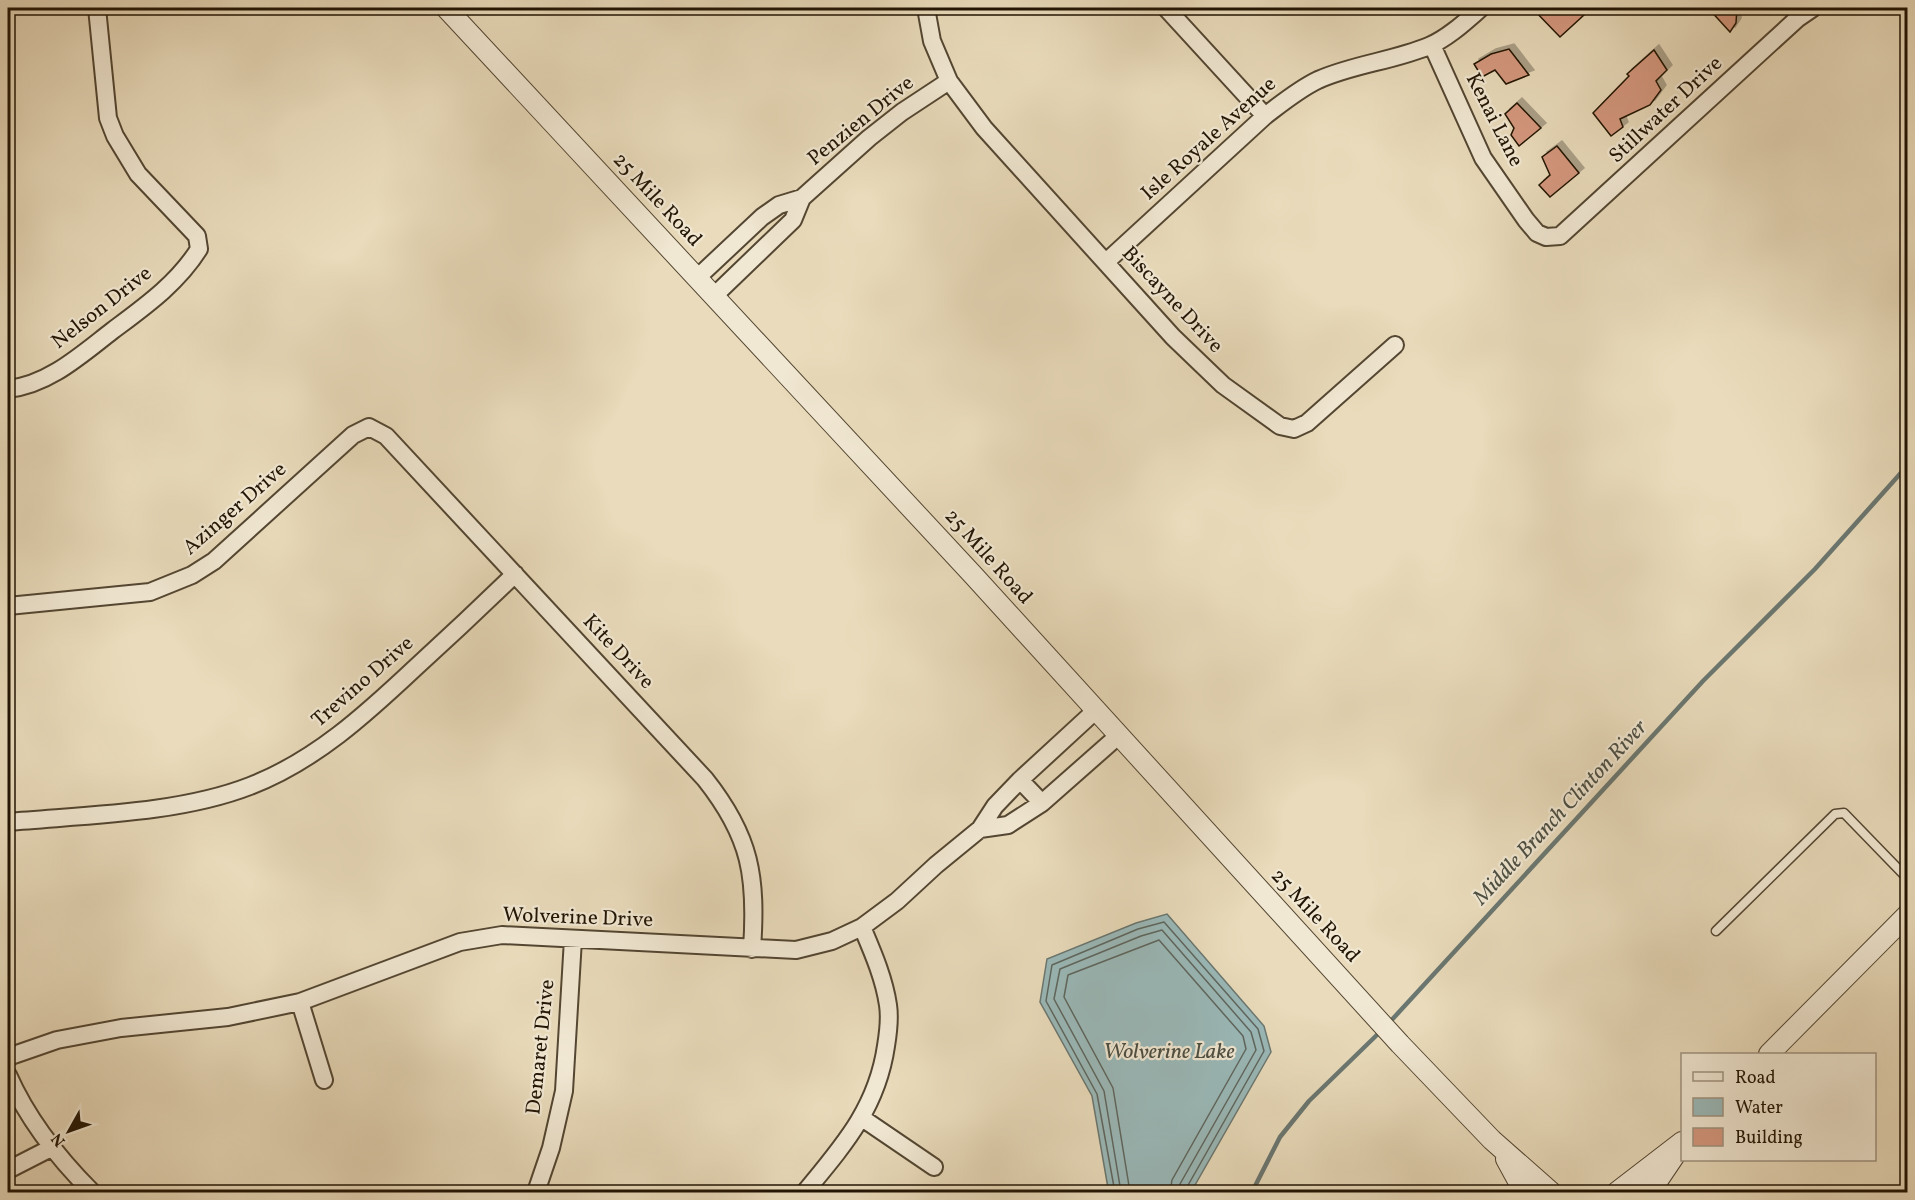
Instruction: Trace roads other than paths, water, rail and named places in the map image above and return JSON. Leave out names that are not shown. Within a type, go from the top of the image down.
[{"type":"street","name":"Nelson Drive","points":[[8,389],[19,388],[38,381],[65,367],[162,293],[193,259],[199,249],[197,236],[138,174],[115,136],[108,118],[97,8]]},
{"type":"street","name":"25 Mile Road","points":[[446,8],[974,576],[1400,1044],[1492,1140],[1551,1192]]},
{"type":"street","name":"Biscayne Drive","points":[[926,8],[932,41],[949,81],[984,128],[1173,337],[1223,385],[1280,426],[1294,429],[1307,423],[1395,345]]},
{"type":"street","points":[[1166,8],[1265,117]]},
{"type":"street","name":"Isle Royale Avenue","points":[[1106,262],[1292,95],[1320,79],[1432,45],[1481,8]]},
{"type":"street","name":"Stillwater Drive","points":[[1546,237],[1560,237],[1578,222],[1797,19],[1813,8]]},
{"type":"street","name":"Kenai Lane","points":[[1432,45],[1483,158],[1526,220],[1537,233],[1546,237]]},
{"type":"street","name":"Penzien Drive","points":[[697,278],[762,217],[779,205],[802,198],[869,138],[949,81]]},
{"type":"street","name":"Penzien Drive","points":[[714,296],[793,220],[802,198]]},
{"type":"street","name":"Kite Drive","points":[[369,427],[386,436],[697,771],[723,802],[736,825],[752,872],[754,909],[752,949]]},
{"type":"street","name":"Azinger Drive","points":[[8,606],[150,592],[192,575],[214,561],[353,435],[369,427]]},
{"type":"street","name":"Trevino Drive","points":[[8,822],[169,807],[209,799],[261,781],[292,766],[361,719],[515,574]]},
{"type":"street","name":"Wolverine Drive","points":[[8,1057],[57,1040],[121,1028],[228,1017],[300,1002],[460,942],[502,935],[796,950],[832,941],[862,927],[897,901],[980,829],[995,806],[1020,780],[1095,711]]},
{"type":"street","name":"Wolverine Drive","points":[[980,829],[1008,825],[1042,803],[1118,736]]},
{"type":"street","points":[[1020,780],[1042,803]]},
{"type":"street","points":[[1770,1053],[1908,914]]},
{"type":"street","points":[[805,1192],[862,1118],[876,1088],[883,1065],[889,1007],[879,966],[862,927]]},
{"type":"street","name":"Demaret Drive","points":[[536,1192],[551,1148],[564,1091],[573,939]]},
{"type":"street","points":[[300,1002],[324,1080]]},
{"type":"street","points":[[8,1075],[28,1112],[53,1148],[92,1192]]},
{"type":"street","points":[[862,1118],[934,1167]]},
{"type":"street","name":"25 Mile Road","points":[[1492,1140],[1512,1169],[1524,1192]]},
{"type":"street","points":[[1617,1192],[1681,1144]]},
{"type":"street","points":[[1650,1192],[1681,1145]]},
{"type":"street","points":[[8,1170],[53,1148]]},
{"type":"lane","points":[[1716,931],[1835,814],[1844,813],[1908,879]]},
{"type":"water","name":"Wolverine Lake","points":[[1167,914],[1264,1026],[1271,1052],[1191,1192],[1106,1192],[1108,1188],[1092,1096],[1040,1002],[1047,959],[1136,923]]},
{"type":"waterway","name":"Middle Branch Clinton River","points":[[1388,1024],[1703,681],[1815,569],[1908,465]]},
{"type":"waterway","name":"Middle Branch Clinton River","points":[[1252,1192],[1280,1137],[1309,1101],[1382,1030]]}]
